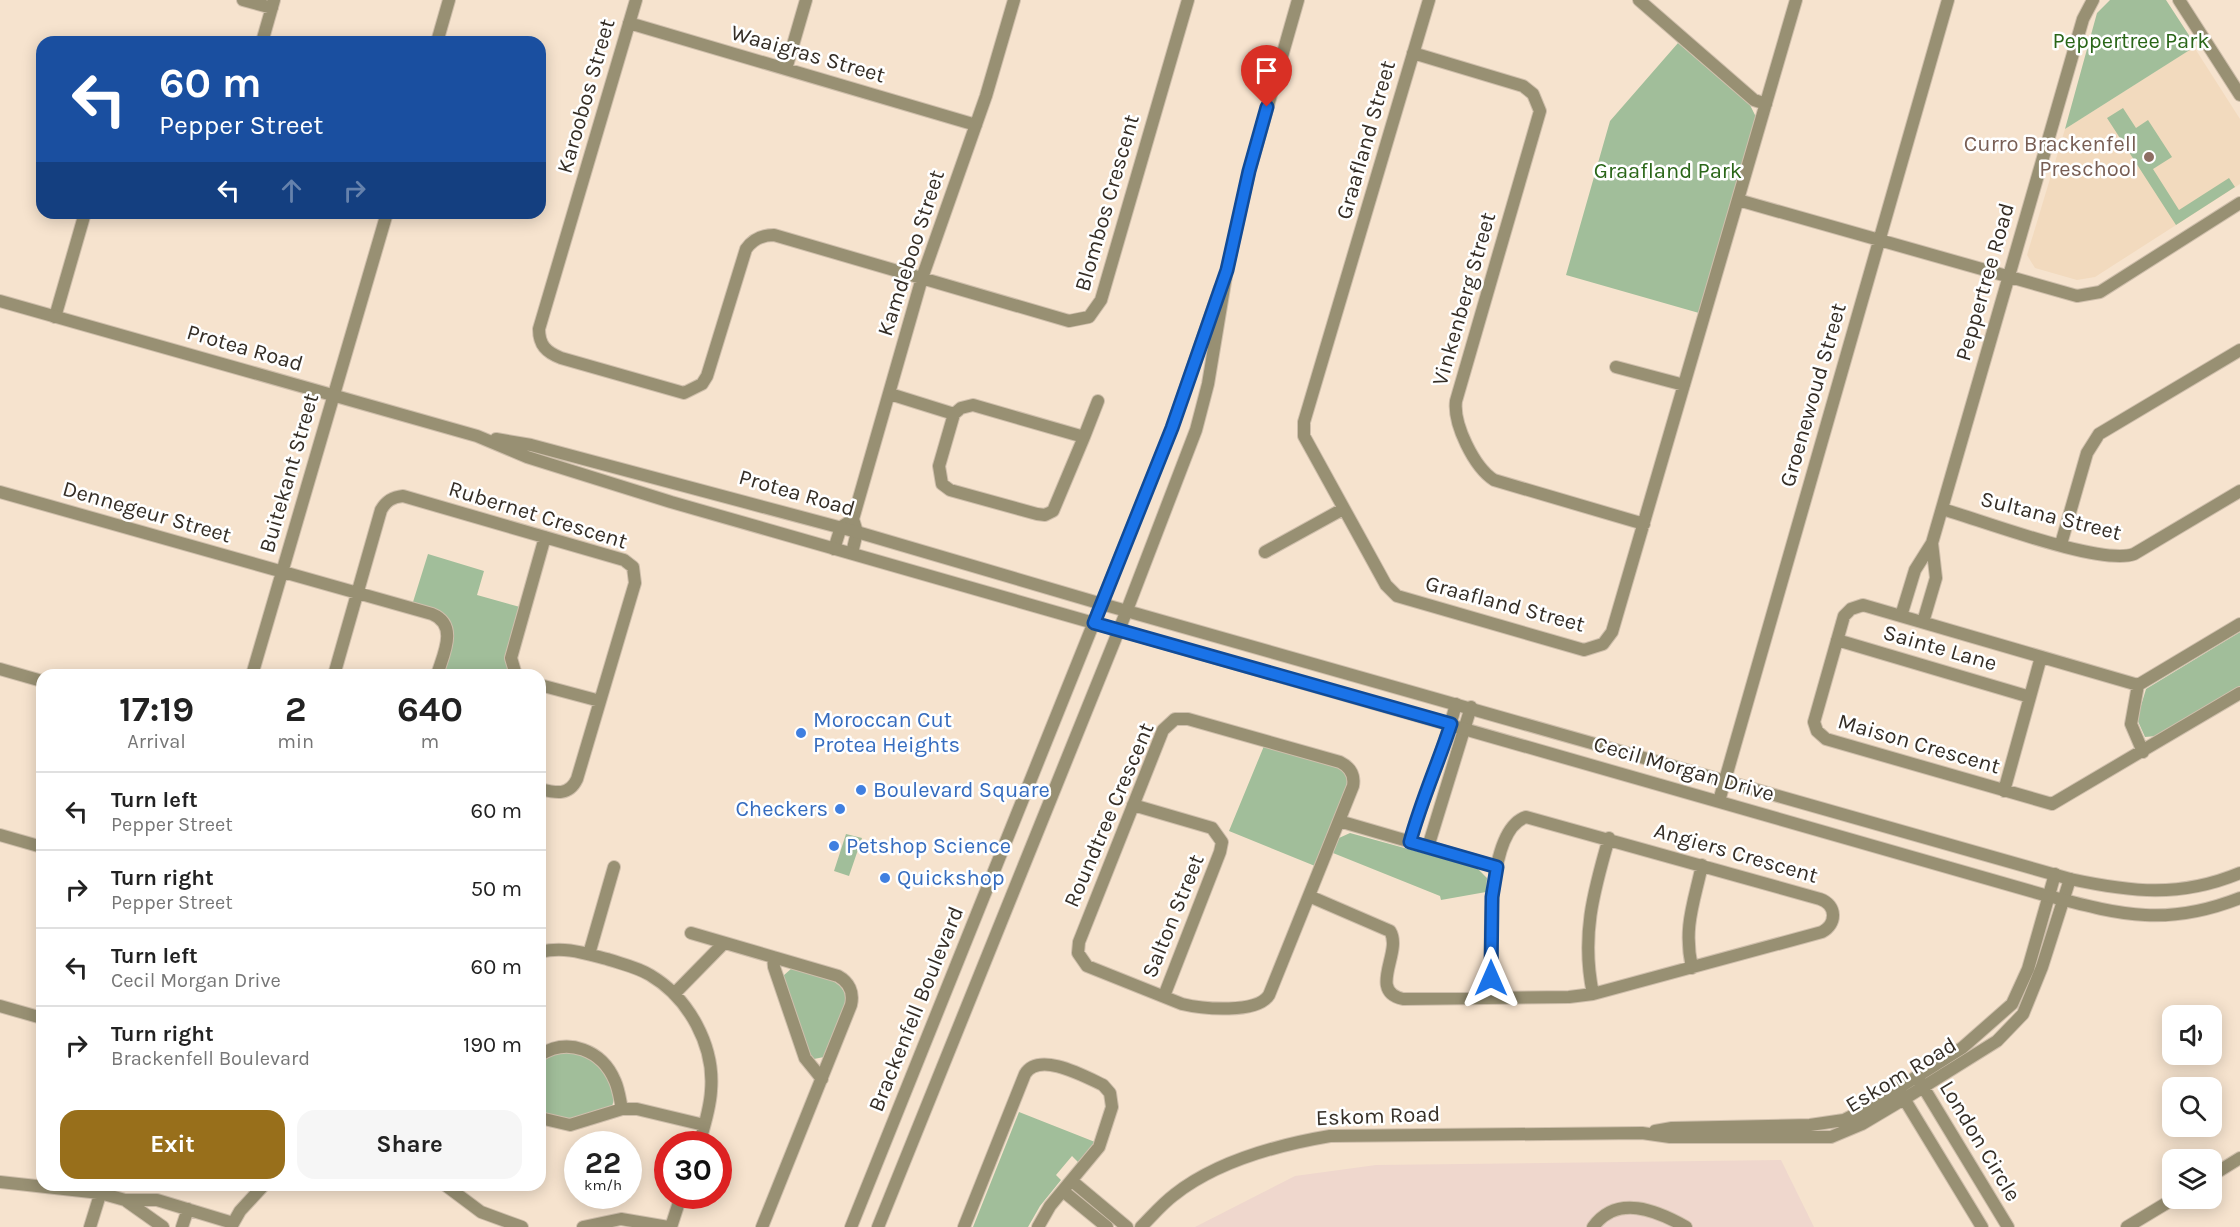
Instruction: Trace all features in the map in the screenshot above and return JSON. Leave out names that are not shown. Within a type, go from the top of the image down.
[{"type":"street","points":[[243,0],[273,4],[264,36]]},
{"type":"street","points":[[439,36],[449,0]]},
{"type":"street","name":"Karoobos Street","points":[[636,0],[539,329],[539,338],[547,350],[561,358],[675,392],[684,393],[695,389],[706,376],[746,249],[755,240],[766,236],[774,235],[922,278]]},
{"type":"street","points":[[786,69],[806,0]]},
{"type":"street","name":"Kamdeboo Street","points":[[853,519],[922,278],[976,125],[1014,0]]},
{"type":"street","name":"Blombos Crescent","points":[[922,278],[1069,321],[1083,320],[1095,313],[1101,300],[1188,0]]},
{"type":"street","name":"Brackenfell Boulevard","points":[[878,1227],[1127,610],[1196,430],[1208,384],[1227,270],[1249,171],[1298,0]]},
{"type":"street","name":"Graafland Street","points":[[1429,0],[1304,422],[1307,443],[1386,585],[1397,596],[1584,650],[1603,644],[1612,632],[1796,0]]},
{"type":"street","points":[[1639,0],[1754,100],[1766,104]]},
{"type":"street","name":"Groenewoud Street","points":[[1719,801],[1948,0]]},
{"type":"street","name":"Peppertree Road","points":[[1932,543],[2083,19],[2093,0]]},
{"type":"street","points":[[2179,0],[2240,95]]},
{"type":"street","name":"Waaigras Street","points":[[629,23],[976,125]]},
{"type":"street","name":"Vinkenberg Street","points":[[1413,53],[1523,86],[1536,99],[1539,111],[1456,400],[1455,415],[1459,429],[1481,468],[1494,480],[1644,524]]},
{"type":"street","points":[[1738,200],[2065,295],[2087,296],[2100,292],[2240,203]]},
{"type":"street","points":[[55,317],[83,219]]},
{"type":"street","name":"Buitekant Street","points":[[254,669],[385,219]]},
{"type":"street","name":"Brackenfell Boulevard","points":[[851,1227],[1172,428],[1227,270]]},
{"type":"street","name":"Protea Road","points":[[0,301],[477,436],[531,445],[841,527],[1127,610]]},
{"type":"street","points":[[2061,544],[2087,453],[2099,434],[2240,350]]},
{"type":"street","points":[[1616,367],[1684,385]]},
{"type":"street","points":[[890,394],[954,414]]},
{"type":"street","points":[[1084,437],[973,405],[961,408],[954,414],[938,471],[942,484],[950,490],[1041,515],[1049,513],[1056,507],[1084,437],[1098,401]]},
{"type":"street","name":"Protea Road","points":[[477,436],[527,457],[834,549],[1118,629]]},
{"type":"street","name":"Sultana Street","points":[[1942,509],[2107,556],[2127,557],[2240,491]]},
{"type":"street","name":"Dennegeur Street","points":[[0,492],[432,614],[443,621],[448,632],[439,669]]},
{"type":"street","name":"Rubernet Crescent","points":[[336,669],[381,510],[395,496],[403,496],[624,560],[635,572],[635,583],[575,784],[561,793],[546,790]]},
{"type":"street","points":[[1265,552],[1343,509]]},
{"type":"street","points":[[834,549],[841,527],[853,519],[857,532],[852,554]]},
{"type":"street","points":[[514,669],[511,657],[545,537]]},
{"type":"street","points":[[1901,616],[1915,570],[1932,543]]},
{"type":"street","points":[[1923,622],[1936,578],[1932,543]]},
{"type":"street","name":"Maison Crescent","points":[[2138,686],[1863,605],[1857,606],[1844,616],[1814,718],[1815,727],[1820,736],[2052,804],[2240,693]]},
{"type":"street","name":"Cecil Morgan Drive","points":[[1127,610],[2070,879],[2133,891],[2158,892],[2210,884],[2240,873]]},
{"type":"street","points":[[2143,752],[2132,724],[2138,686],[2240,624]]},
{"type":"street","name":"Cecil Morgan Drive","points":[[1118,629],[2100,910],[2149,917],[2195,912],[2240,898]]},
{"type":"street","name":"Sainte Lane","points":[[1837,640],[2030,697]]},
{"type":"street","points":[[2004,790],[2041,657]]},
{"type":"street","points":[[0,669],[36,679]]},
{"type":"street","points":[[546,687],[600,701]]},
{"type":"street","points":[[1410,842],[1429,781],[1438,765],[1456,704]]},
{"type":"street","points":[[1428,847],[1471,707]]},
{"type":"street","name":"Roundtree Crescent","points":[[1182,718],[1345,764],[1351,771],[1354,781],[1339,821],[1272,990],[1262,1003],[1248,1007],[1195,1007],[1087,966],[1078,953],[1079,942],[1163,730],[1170,722],[1182,718]]},
{"type":"street","points":[[1429,781],[1437,786],[1447,786]]},
{"type":"street","name":"Salton Street","points":[[1133,806],[1212,828],[1222,842],[1164,996]]},
{"type":"street","name":"Angiers Crescent","points":[[1309,896],[1390,931],[1394,943],[1386,983],[1394,996],[1403,999],[1491,998],[1593,994],[1822,932],[1833,920],[1832,909],[1825,901],[1609,838],[1526,817],[1516,821],[1510,829],[1497,867],[1492,897],[1491,998]]},
{"type":"street","points":[[1339,821],[1497,867]]},
{"type":"street","points":[[0,835],[36,845]]},
{"type":"street","points":[[1593,994],[1589,976],[1589,910],[1609,838]]},
{"type":"street","points":[[1692,968],[1687,947],[1688,918],[1702,865]]},
{"type":"street","points":[[588,954],[614,867]]},
{"type":"street","name":"Eskom Road","points":[[1141,1227],[1174,1195],[1198,1179],[1244,1158],[1311,1139],[1372,1135],[1642,1133],[1672,1128],[1828,1124],[1860,1112],[1901,1094],[1920,1081],[1977,1038],[2012,1004],[2028,969],[2055,874]]},
{"type":"street","name":"Eskom Road","points":[[1920,1081],[1997,1041],[2022,1014],[2030,1000],[2070,879]]},
{"type":"street","points":[[691,933],[838,976],[851,989],[851,1005],[762,1227]]},
{"type":"street","points":[[674,994],[724,943]]},
{"type":"street","points":[[546,951],[562,949],[588,954],[640,970],[674,994],[696,1023],[709,1055],[711,1090],[702,1131]]},
{"type":"street","points":[[773,957],[774,967],[805,1058],[822,1079]]},
{"type":"street","points":[[0,1006],[36,1016]]},
{"type":"street","points":[[546,1053],[564,1046],[590,1052],[613,1077],[622,1109]]},
{"type":"street","points":[[964,1227],[1025,1074],[1030,1067],[1039,1063],[1050,1064],[1099,1083],[1112,1097],[1112,1107],[1099,1147],[1050,1206],[1038,1227]]},
{"type":"street","name":"London Circle","points":[[1920,1081],[2008,1227]]},
{"type":"street","name":"London Circle","points":[[1901,1094],[1982,1227]]},
{"type":"street","points":[[546,1119],[570,1125],[622,1109],[662,1113],[704,1125]]},
{"type":"street","points":[[2222,1169],[2240,1158]]},
{"type":"street","points":[[1072,1181],[1127,1227]]},
{"type":"street","points":[[0,1182],[36,1184]]},
{"type":"street","points":[[90,1227],[100,1191]]},
{"type":"street","points":[[105,1191],[125,1200],[163,1227]]},
{"type":"street","points":[[125,1200],[157,1200],[232,1225],[259,1191]]},
{"type":"street","points":[[453,1191],[481,1212],[522,1227]]},
{"type":"street","points":[[1063,1191],[1107,1227]]},
{"type":"street","points":[[2127,1227],[2162,1206]]},
{"type":"street","points":[[1593,1227],[1601,1215],[1620,1208],[1651,1212],[1686,1227]]},
{"type":"street","points":[[182,1227],[188,1209]]},
{"type":"street","points":[[583,1227],[621,1219],[669,1227],[676,1209]]},
{"type":"shaded area","name":"Curro Brackenfell Preschool","points":[[2194,47],[2240,119],[2240,184],[2095,277],[2077,280],[2035,268],[2027,255],[2065,129]]},
{"type":"shaded area","points":[[1781,1160],[1814,1227],[1195,1227],[1295,1176],[1376,1165]]},
{"type":"green space","name":"Peppertree Park","points":[[2110,0],[2166,0],[2196,46],[2065,129],[2097,13]]},
{"type":"green space","name":"Graafland Park","points":[[1678,43],[1750,105],[1756,117],[1699,313],[1566,275],[1610,121]]},
{"type":"green space","points":[[2123,108],[2136,128],[2148,120],[2172,157],[2153,169],[2179,210],[2229,178],[2235,187],[2176,225],[2107,118]]},
{"type":"green space","points":[[428,554],[484,571],[477,595],[520,607],[506,655],[507,669],[444,669],[450,647],[452,628],[441,614],[413,602]]},
{"type":"green space","points":[[2240,632],[2240,686],[2156,736],[2145,737],[2137,719],[2146,689]]},
{"type":"green space","points":[[1264,746],[1341,769],[1347,774],[1347,785],[1315,866],[1229,831]]},
{"type":"green space","points":[[1350,833],[1477,868],[1487,878],[1486,892],[1441,900],[1440,896],[1333,853],[1339,838]]},
{"type":"green space","points":[[846,834],[862,838],[849,876],[834,871]]},
{"type":"green space","points":[[792,968],[817,974],[833,981],[840,986],[847,1000],[824,1057],[814,1059],[809,1054],[783,976]]},
{"type":"green space","points":[[560,1052],[581,1054],[590,1058],[607,1077],[613,1092],[612,1106],[571,1119],[546,1114],[546,1059]]},
{"type":"green space","points":[[1019,1112],[1095,1142],[1079,1163],[1072,1156],[1056,1175],[1061,1180],[1040,1206],[1028,1227],[973,1227]]},
{"type":"place","name":"Curro Brackenfell Preschool","points":[[2149,157]]},
{"type":"place","name":"Moroccan Cut Protea Heights","points":[[801,733]]},
{"type":"place","name":"Boulevard Square","points":[[861,790]]},
{"type":"place","name":"Checkers","points":[[840,809]]},
{"type":"place","name":"Petshop Science","points":[[834,846]]},
{"type":"place","name":"Quickshop","points":[[885,878]]},
{"type":"route","points":[[1267,107],[1249,171],[1227,270],[1211,309],[1172,428],[1094,623],[1451,724],[1438,765],[1424,795],[1410,842],[1497,867],[1492,897],[1491,978]]}]
